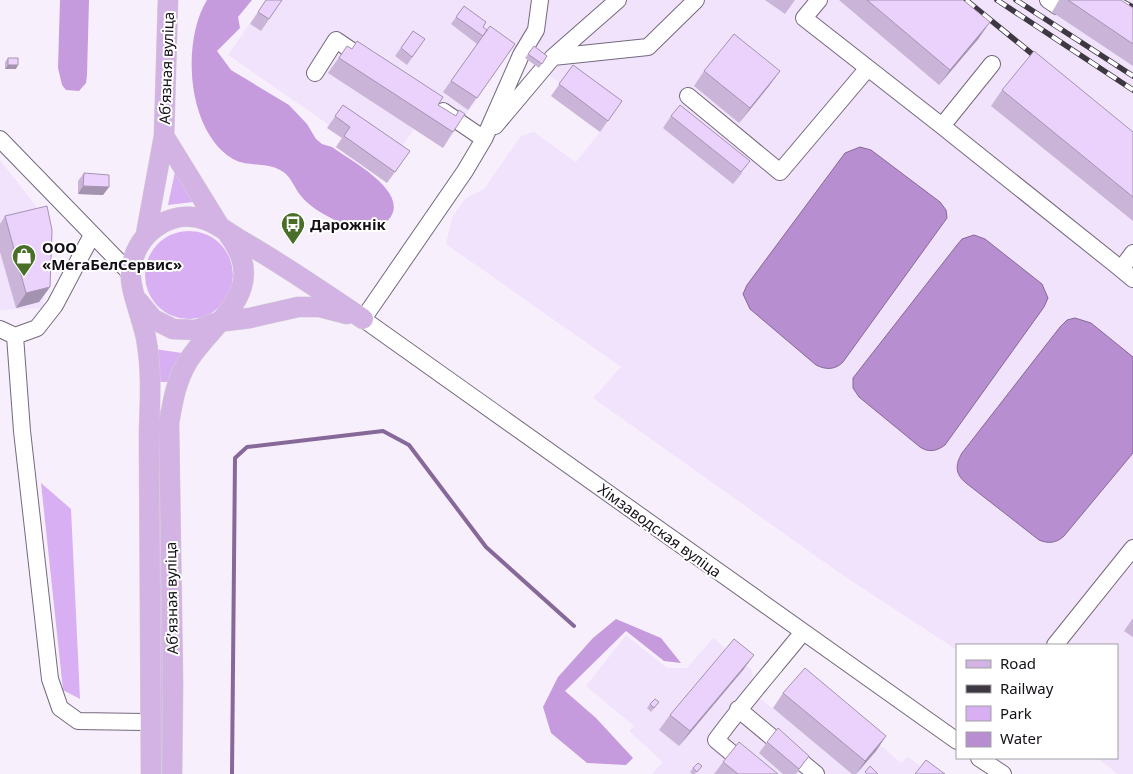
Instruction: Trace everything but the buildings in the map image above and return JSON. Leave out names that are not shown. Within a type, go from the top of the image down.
[{"type":"main road","name":"Абʼязная вуліца","points":[[146,234],[164,136],[168,0]]},
{"type":"main road","points":[[164,136],[223,230],[238,246],[244,262],[244,279],[240,296],[231,310],[218,322]]},
{"type":"main road","points":[[182,218],[205,220],[282,264],[363,319],[320,307],[298,306],[250,318],[218,322],[196,330],[173,329],[153,319],[138,301],[132,287],[130,273],[135,252],[146,234],[159,224],[182,218]]},
{"type":"main road","name":"Абʼязная вуліца","points":[[138,301],[146,340],[151,385],[149,433],[152,774]]},
{"type":"main road","name":"Абʼязная вуліца","points":[[172,774],[173,684],[169,423],[175,386],[188,361],[218,322]]},
{"type":"street","points":[[363,319],[465,170],[484,139],[521,55],[536,30],[540,0]]},
{"type":"street","points":[[484,139],[553,57],[618,0]]},
{"type":"street","points":[[553,57],[648,47],[696,0]]},
{"type":"street","points":[[819,0],[804,18],[1127,274],[1133,253]]},
{"type":"street","points":[[315,73],[336,40],[378,68]]},
{"type":"street","points":[[942,126],[992,64]]},
{"type":"street","points":[[688,96],[780,172],[868,68]]},
{"type":"street","points":[[427,100],[484,139]]},
{"type":"street","points":[[0,139],[130,273]]},
{"type":"street","points":[[92,235],[55,306],[37,328],[7,332],[22,431],[50,679],[60,708],[78,721],[144,722]]},
{"type":"street","name":"Хімзаводская вуліца","points":[[363,319],[956,741]]},
{"type":"street","points":[[1056,644],[1133,548]]},
{"type":"street","points":[[757,774],[716,740],[738,709],[754,694],[803,632]]},
{"type":"street","points":[[738,709],[816,774]]},
{"type":"street","points":[[980,759],[997,773]]},
{"type":"shaded area","points":[[60,0],[89,0],[87,75],[86,83],[79,91],[66,90],[62,85],[58,68]]},
{"type":"shaded area","points":[[207,0],[252,0],[238,17],[240,28],[217,51],[231,70],[289,105],[322,144],[332,147],[378,180],[388,191],[393,202],[393,213],[384,224],[374,230],[363,231],[334,219],[312,207],[284,172],[269,166],[238,161],[218,146],[206,129],[198,108],[193,85],[194,39],[199,18]]},
{"type":"shaded area","points":[[266,0],[1133,0],[1133,774],[1118,774],[1098,759],[1118,759],[1118,644],[956,644],[956,649],[844,576],[593,398],[621,367],[446,244],[452,217],[466,198],[484,189],[521,136],[534,132],[576,162],[600,132],[551,96],[560,83],[512,49],[443,148],[414,129],[394,157],[402,162],[387,183],[335,147],[342,138],[327,128],[329,125],[228,55]]},
{"type":"shaded area","points":[[0,160],[47,220],[43,308],[0,310]]},
{"type":"shaded area","points":[[616,619],[661,638],[681,663],[664,661],[626,631],[565,691],[596,718],[633,758],[626,765],[587,763],[551,733],[543,707],[558,677],[593,638]]},
{"type":"shaded area","points":[[626,635],[667,668],[687,668],[713,638],[752,670],[753,685],[749,690],[772,708],[814,688],[901,763],[908,757],[932,774],[652,774],[663,762],[629,731],[634,726],[586,686]]},
{"type":"green space","points":[[176,167],[193,202],[168,205]]},
{"type":"green space","points":[[189,231],[206,235],[220,244],[229,258],[233,275],[229,292],[220,306],[206,315],[189,319],[172,315],[158,306],[149,292],[145,275],[149,258],[158,244],[172,235]]},
{"type":"green space","points":[[155,349],[182,353],[168,382],[159,382]]},
{"type":"green space","points":[[162,410],[165,774],[161,774],[157,412]]},
{"type":"green space","points":[[41,483],[71,509],[80,699],[63,690]]},
{"type":"water","points":[[860,147],[871,150],[940,202],[946,210],[947,218],[843,362],[834,368],[823,368],[816,365],[750,309],[743,294],[747,285],[845,153]]},
{"type":"water","points":[[974,235],[985,239],[1042,284],[1048,298],[1044,307],[945,445],[930,451],[920,447],[859,397],[853,388],[853,378],[962,239]]},
{"type":"water","points":[[1075,318],[1091,323],[1133,357],[1133,453],[1064,536],[1052,542],[1046,542],[1039,540],[966,483],[958,473],[957,465],[962,453],[1060,327],[1067,320]]},
{"type":"waterway","points":[[232,774],[235,458],[247,447],[383,431],[409,445],[486,547],[574,626]]},
{"type":"railway","points":[[966,0],[1042,62]]},
{"type":"railway","points":[[997,0],[1133,90]]},
{"type":"railway","points":[[1016,0],[1133,76]]},
{"type":"railway","points":[[1119,0],[1133,7]]},
{"type":"place","name":"Дарожнік","points":[[293,245]]},
{"type":"place","name":"ООО «МегаБелСервис»","points":[[24,277]]}]
